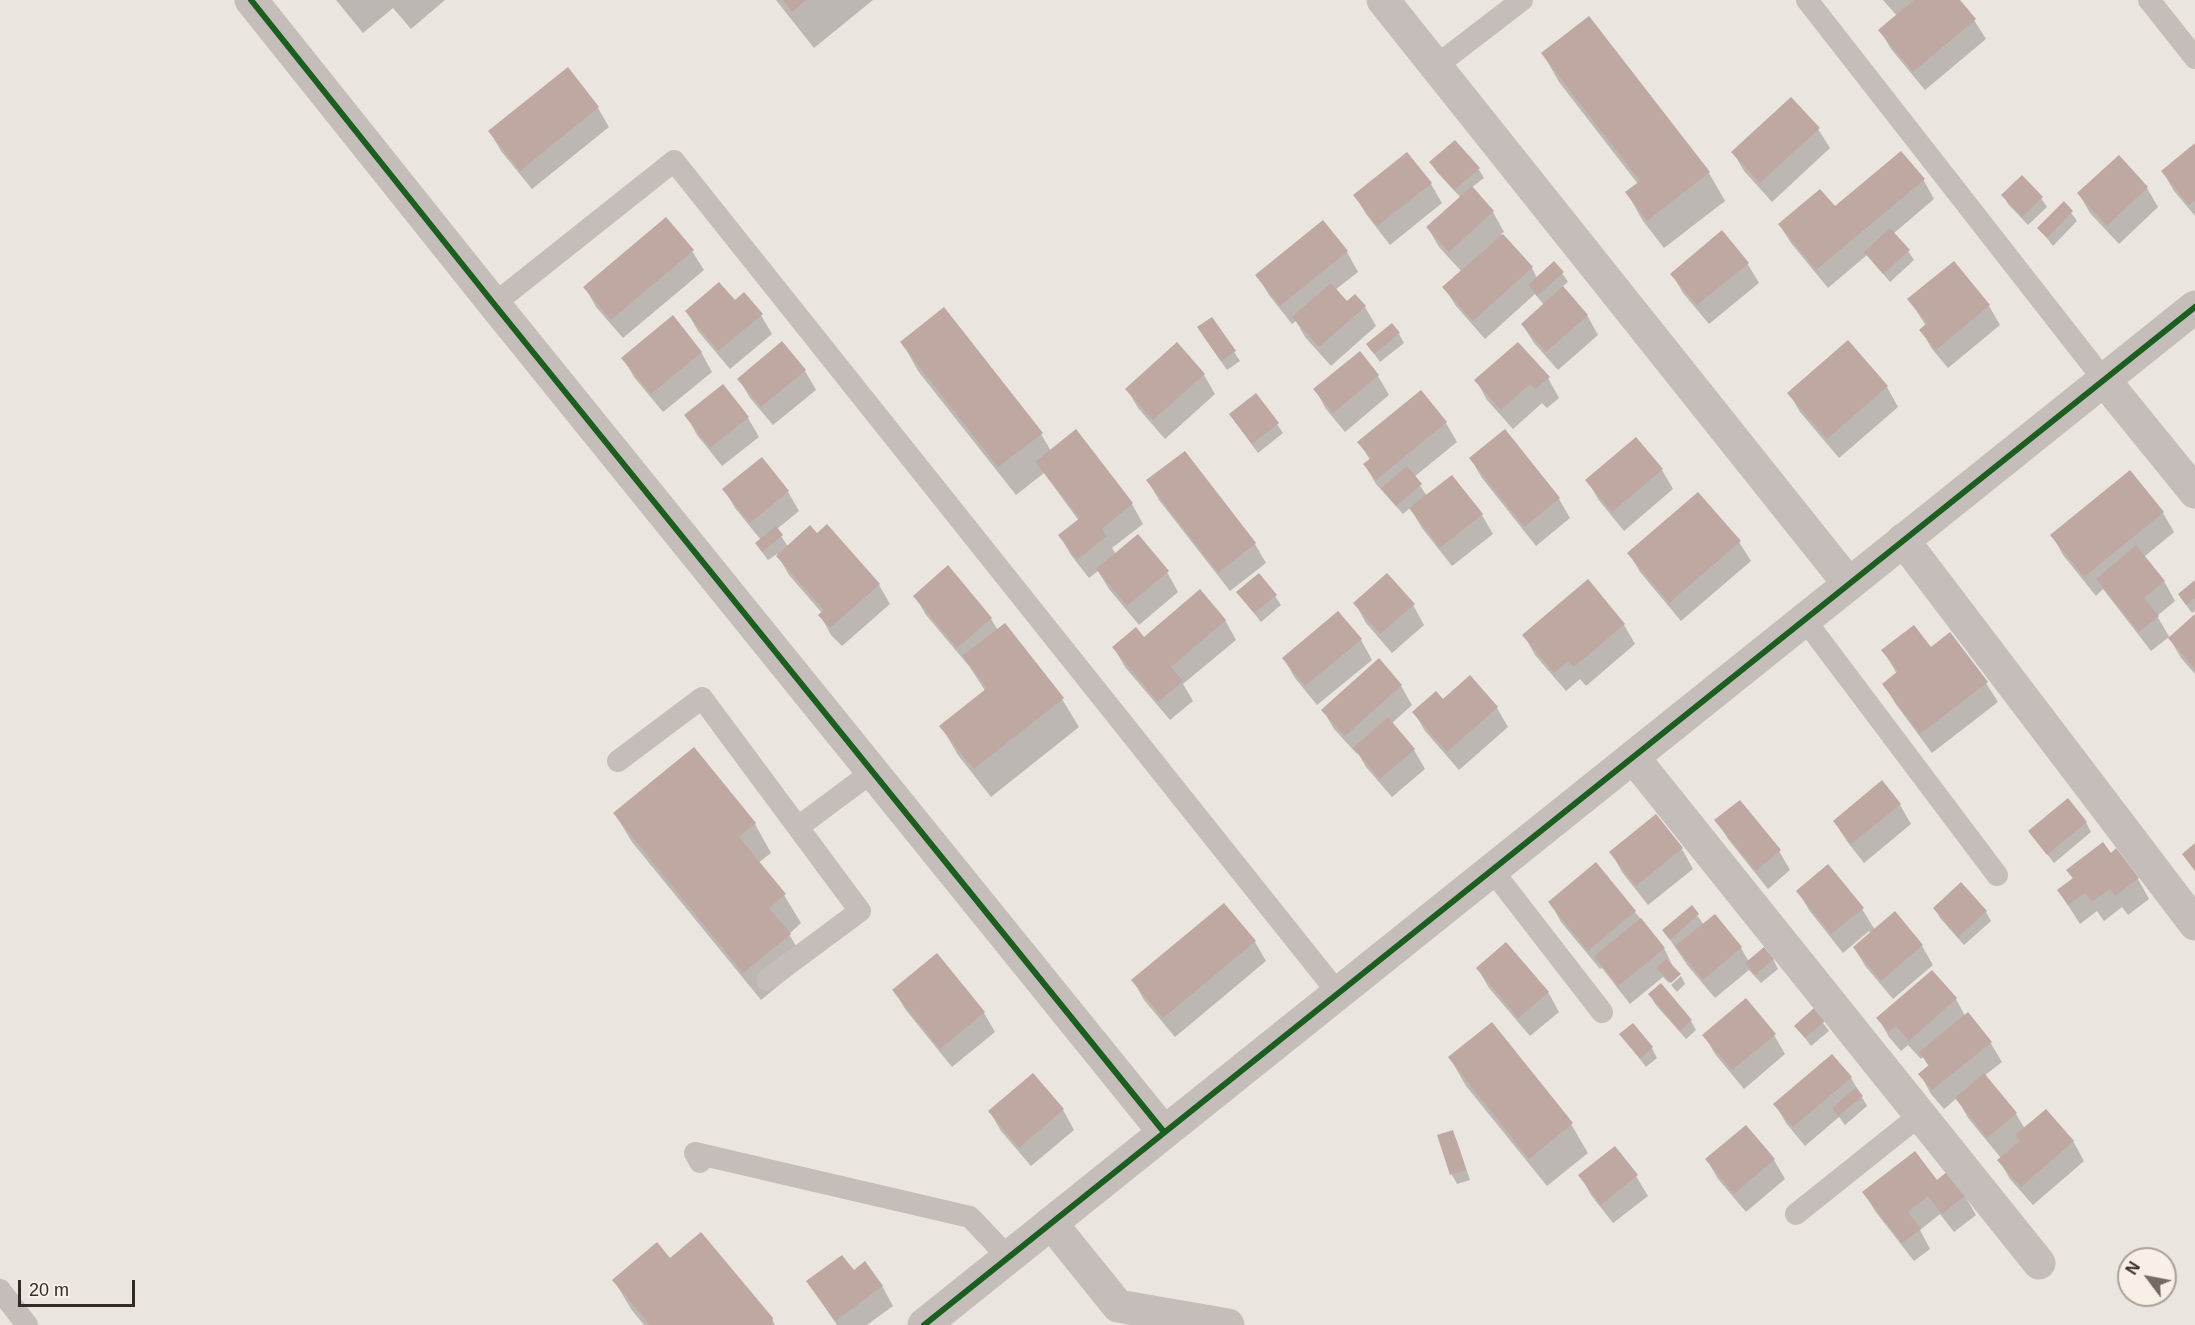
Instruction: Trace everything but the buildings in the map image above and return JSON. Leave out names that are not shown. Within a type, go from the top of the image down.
[{"type":"street","points":[[251,0],[1164,1132]]},
{"type":"street","points":[[1383,0],[1849,584]]},
{"type":"street","points":[[924,1325],[2195,307]]},
{"type":"street","points":[[2104,380],[2195,492]]},
{"type":"street","points":[[1903,540],[2195,924]]},
{"type":"street","points":[[1633,758],[2039,1263]]},
{"type":"street","points":[[1051,1224],[1117,1316],[1228,1325]]},
{"type":"lane","points":[[1437,66],[1521,0]]},
{"type":"lane","points":[[1807,0],[2104,380]]},
{"type":"lane","points":[[2149,0],[2195,58]]},
{"type":"lane","points":[[494,304],[674,161],[1338,993]]},
{"type":"lane","points":[[1805,620],[1997,875]]},
{"type":"lane","points":[[618,761],[702,698],[860,911],[767,980]]},
{"type":"lane","points":[[798,827],[873,772]]},
{"type":"lane","points":[[1492,870],[1602,1012]]},
{"type":"lane","points":[[1796,1214],[1920,1116]]},
{"type":"lane","points":[[700,1162],[695,1153],[970,1217],[1008,1257]]},
{"type":"lane","points":[[0,1290],[27,1325]]},
{"type":"cycle path","points":[[251,0],[1164,1132]]},
{"type":"cycle path","points":[[924,1325],[2195,307]]}]
